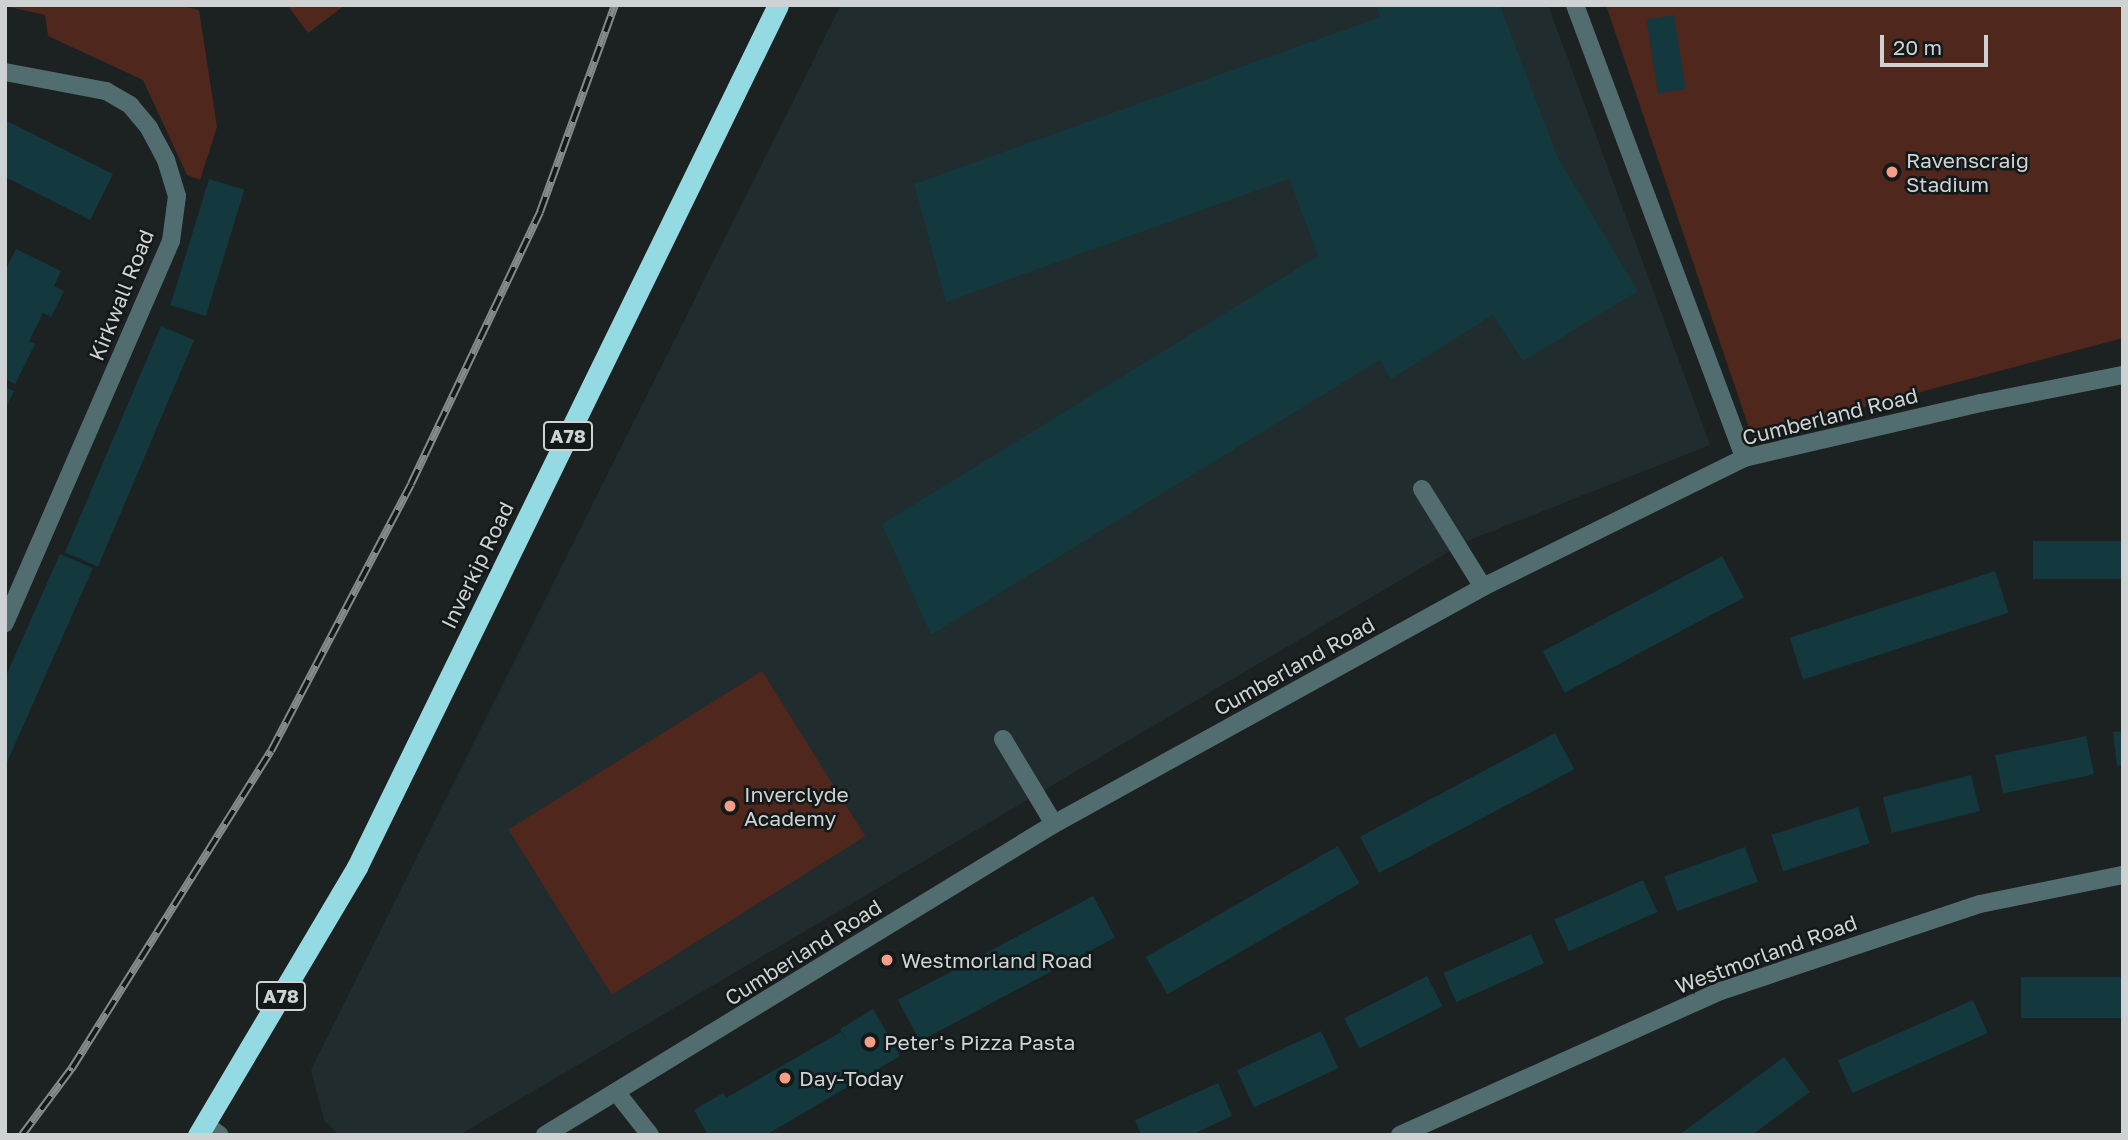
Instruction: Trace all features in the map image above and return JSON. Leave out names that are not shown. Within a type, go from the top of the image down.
[{"type":"highway","name":"Inverkip Road","points":[[208,1131],[357,867],[778,5]]},
{"type":"street","points":[[1575,5],[1744,458]]},
{"type":"street","name":"Kirkwall Road","points":[[5,72],[107,91],[130,104],[149,128],[160,149],[177,196],[171,241],[5,623]]},
{"type":"street","name":"Cumberland Road","points":[[545,1135],[1054,824],[1483,587],[1744,458],[1981,403],[2123,375]]},
{"type":"street","points":[[1422,489],[1483,587]]},
{"type":"street","points":[[1003,739],[1054,824]]},
{"type":"street","name":"Westmorland Road","points":[[1400,1135],[1720,991],[1980,904],[2123,874]]},
{"type":"street","points":[[617,1093],[650,1135]]},
{"type":"shaded area","points":[[179,5],[199,10],[217,127],[200,180],[187,175],[143,80],[48,36],[45,15],[5,6]]},
{"type":"shaded area","points":[[287,5],[345,5],[308,33]]},
{"type":"shaded area","name":"Inverclyde Academy","points":[[841,5],[1548,5],[1710,445],[1465,542],[459,1135],[339,1135],[324,1120],[311,1070]]},
{"type":"shaded area","name":"Ravenscraig Stadium","points":[[1606,5],[2123,5],[2123,338],[1752,437]]},
{"type":"shaded area","points":[[762,671],[865,836],[612,995],[508,829]]},
{"type":"building","points":[[1376,5],[1500,5],[1557,156],[1638,291],[1523,361],[1493,315],[1391,379],[1380,360],[931,635],[882,524],[1318,256],[1289,179],[946,302],[914,184],[1380,17]]},
{"type":"building","points":[[1674,15],[1686,89],[1658,93],[1646,19]]},
{"type":"building","points":[[5,120],[113,174],[90,220],[5,177]]},
{"type":"building","points":[[209,179],[244,190],[206,316],[170,305]]},
{"type":"building","points":[[16,249],[61,271],[54,286],[64,291],[51,317],[43,313],[29,341],[35,344],[15,384],[5,379],[5,271]]},
{"type":"building","points":[[161,326],[194,340],[98,567],[65,552]]},
{"type":"building","points":[[5,387],[14,391],[5,409]]},
{"type":"building","points":[[2033,541],[2123,541],[2123,579],[2033,579]]},
{"type":"building","points":[[60,554],[93,568],[5,767],[5,678]]},
{"type":"building","points":[[1722,556],[1744,597],[1565,693],[1543,651]]},
{"type":"building","points":[[1995,571],[2009,613],[1803,680],[1790,638]]},
{"type":"building","points":[[2123,731],[2123,765],[2117,766],[2113,732]]},
{"type":"building","points":[[1555,733],[1574,769],[1379,873],[1360,837]]},
{"type":"building","points":[[2086,736],[2094,774],[2003,793],[1995,755]]},
{"type":"building","points":[[1971,775],[1980,811],[1892,833],[1883,797]]},
{"type":"building","points":[[1858,807],[1870,843],[1783,871],[1771,835]]},
{"type":"building","points":[[1338,846],[1360,883],[1167,994],[1146,957]]},
{"type":"building","points":[[1745,847],[1758,882],[1677,911],[1664,876]]},
{"type":"building","points":[[1643,880],[1657,912],[1569,951],[1554,919]]},
{"type":"building","points":[[1093,896],[1115,937],[920,1041],[898,1000]]},
{"type":"building","points":[[1531,934],[1544,963],[1456,1002],[1443,973]]},
{"type":"building","points":[[1427,976],[1442,1006],[1360,1049],[1344,1018]]},
{"type":"building","points":[[2021,977],[2123,977],[2123,1018],[2021,1018]]},
{"type":"building","points":[[1973,1000],[1988,1033],[1852,1093],[1838,1060]]},
{"type":"building","points":[[873,1009],[900,1056],[766,1135],[708,1135],[694,1110],[723,1093],[726,1098],[841,1032],[846,1039],[840,1029]]},
{"type":"building","points":[[1321,1031],[1338,1068],[1254,1107],[1237,1070]]},
{"type":"building","points":[[1784,1057],[1810,1092],[1752,1135],[1679,1135]]},
{"type":"building","points":[[1218,1083],[1232,1116],[1191,1135],[1141,1135],[1135,1120]]},
{"type":"railway","points":[[22,1135],[72,1068],[271,751],[411,484],[540,212],[615,5]]},
{"type":"place","name":"Ravenscraig Stadium","points":[[1892,172]]},
{"type":"place","name":"Inverclyde Academy","points":[[730,806]]},
{"type":"place","name":"Westmorland Road","points":[[887,960]]},
{"type":"place","name":"Peter's Pizza Pasta","points":[[870,1042]]},
{"type":"place","name":"Day-Today","points":[[785,1078]]}]
